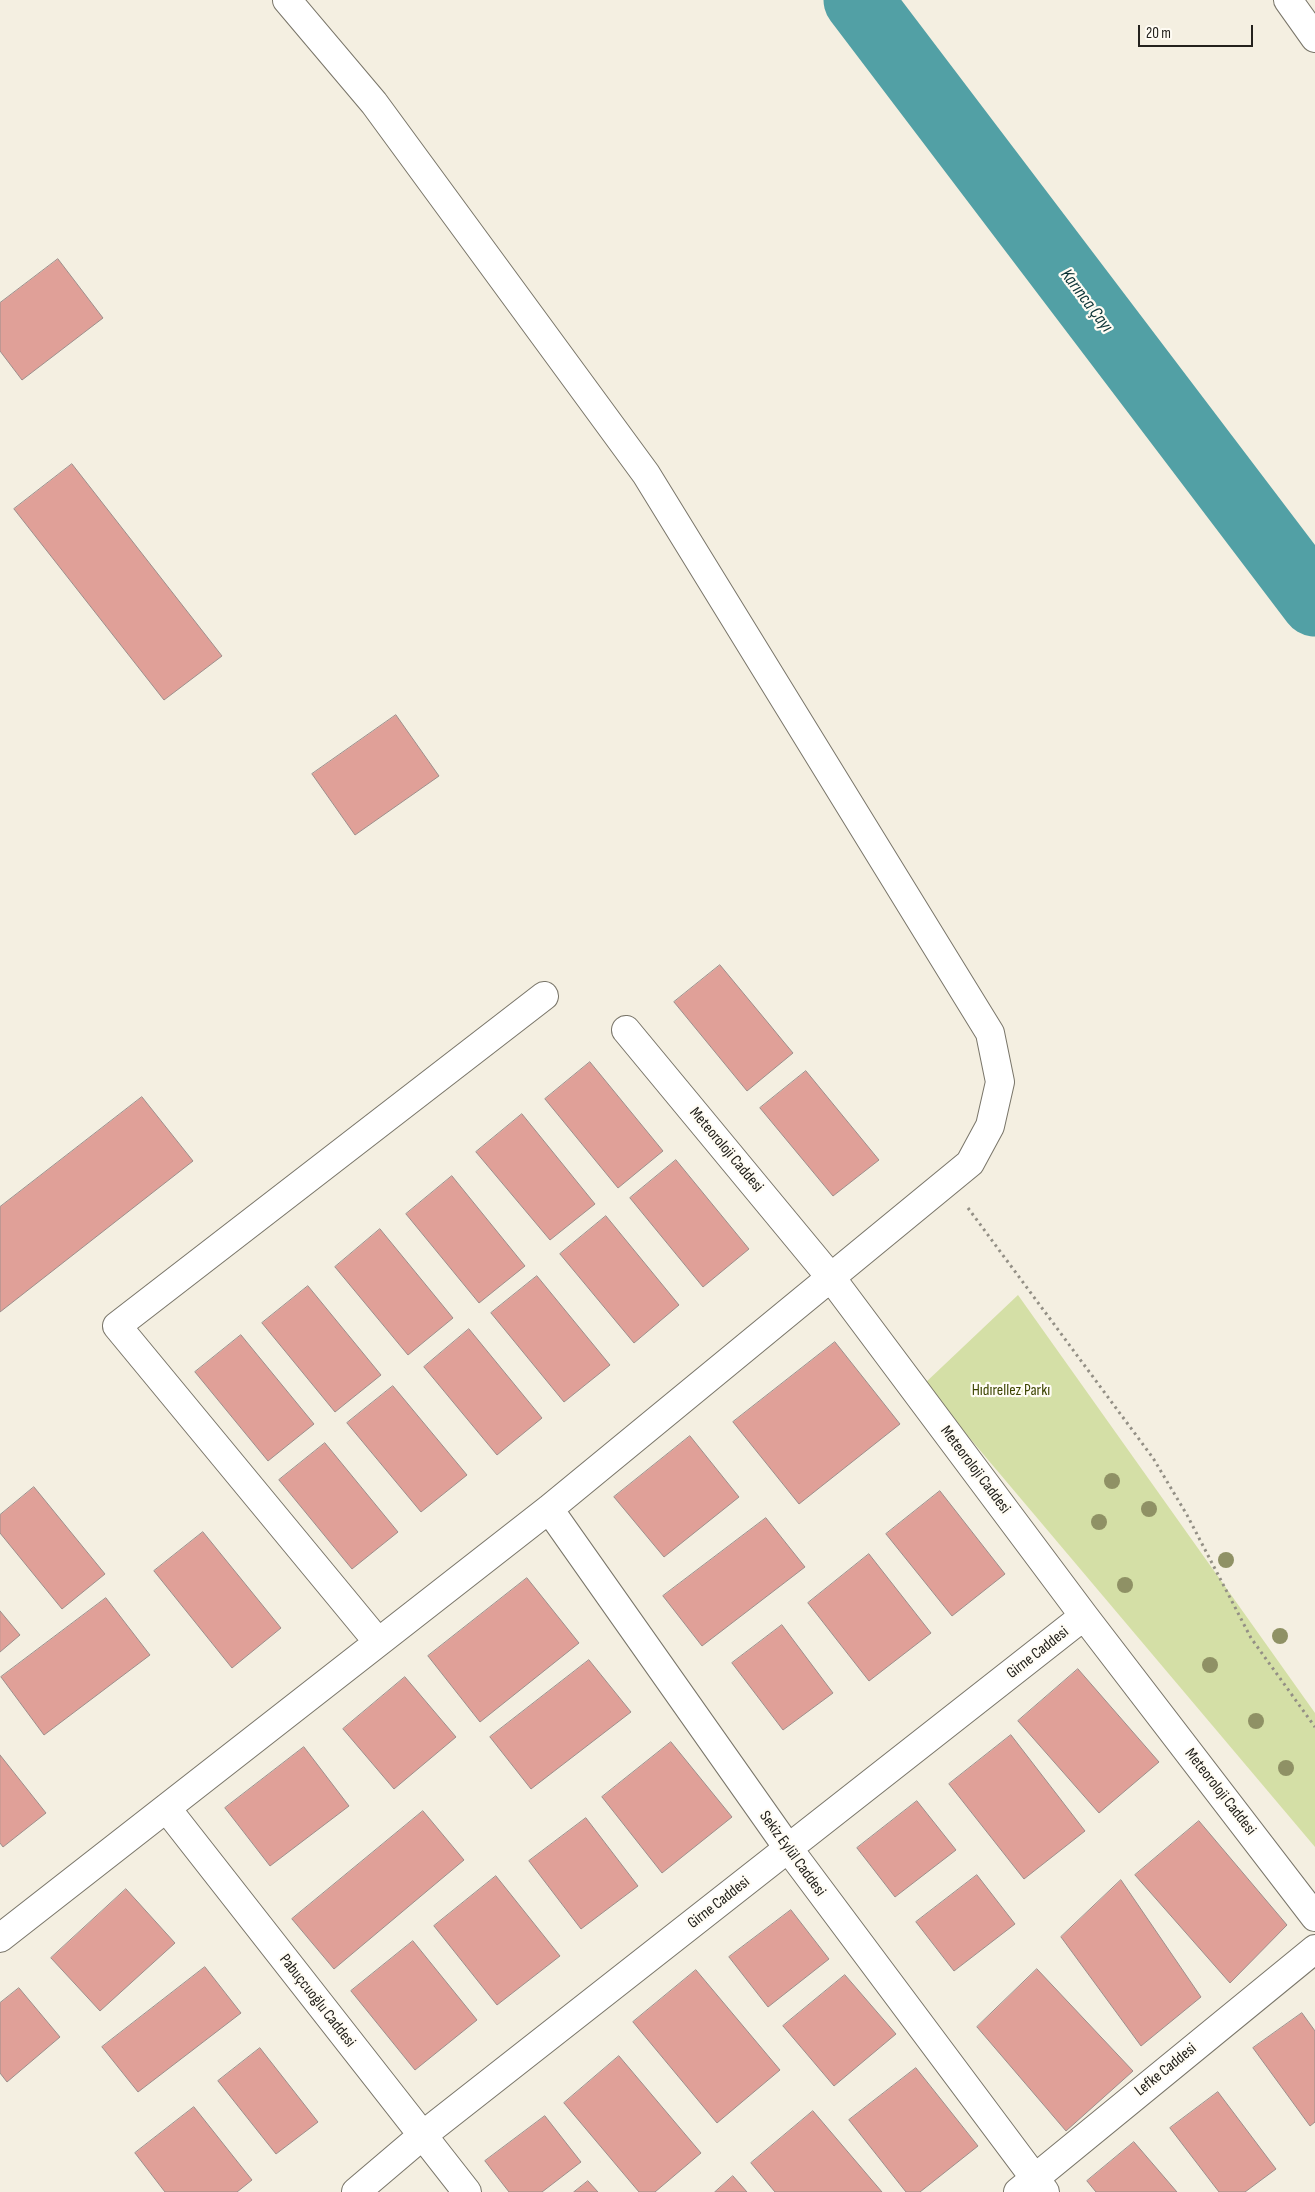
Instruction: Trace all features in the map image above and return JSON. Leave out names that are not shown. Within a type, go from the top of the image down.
[{"type":"street","points":[[0,1938],[167,1810],[549,1509],[970,1164],[990,1126],[1000,1082],[990,1032],[646,474],[374,103],[288,0]]},
{"type":"street","points":[[1288,0],[1315,38]]},
{"type":"street","points":[[378,1642],[117,1326],[544,996]]},
{"type":"street","name":"Meteoroloji Caddesi","points":[[626,1030],[832,1279],[1084,1616],[1315,1916]]},
{"type":"street","name":"Sekiz Eylül Caddesi","points":[[549,1509],[788,1848],[1032,2188]]},
{"type":"street","name":"Girne Caddesi","points":[[356,2192],[423,2135],[1084,1616]]},
{"type":"street","name":"Pabuçcuoğlu Caddesi","points":[[167,1810],[467,2192]]},
{"type":"street","name":"Lefke Caddesi","points":[[1032,2188],[1315,1949]]},
{"type":"path","points":[[949,1181],[1153,1458],[1186,1515],[1251,1638],[1315,1727]]},
{"type":"green space","name":"Hıdırellez Parkı","points":[[1018,1295],[1315,1713],[1315,1847],[924,1384]]},
{"type":"building","points":[[58,259],[103,318],[22,380],[0,351],[0,303]]},
{"type":"building","points":[[72,464],[222,656],[164,700],[14,509]]},
{"type":"building","points":[[396,715],[439,776],[355,835],[312,774]]},
{"type":"building","points":[[720,965],[793,1053],[747,1091],[674,1002]]},
{"type":"building","points":[[590,1062],[663,1151],[618,1188],[545,1099]]},
{"type":"building","points":[[806,1071],[879,1160],[833,1196],[760,1108]]},
{"type":"building","points":[[142,1097],[193,1161],[0,1312],[0,1207]]},
{"type":"building","points":[[522,1114],[595,1204],[550,1240],[476,1152]]},
{"type":"building","points":[[676,1160],[749,1249],[703,1287],[630,1198]]},
{"type":"building","points":[[452,1176],[525,1266],[479,1303],[406,1214]]},
{"type":"building","points":[[606,1216],[679,1305],[634,1343],[560,1254]]},
{"type":"building","points":[[380,1229],[453,1318],[408,1355],[335,1267]]},
{"type":"building","points":[[537,1276],[610,1365],[564,1402],[491,1313]]},
{"type":"building","points":[[308,1286],[381,1375],[335,1412],[262,1323]]},
{"type":"building","points":[[469,1329],[542,1418],[497,1455],[424,1367]]},
{"type":"building","points":[[241,1335],[314,1424],[268,1461],[195,1372]]},
{"type":"building","points":[[835,1342],[900,1424],[799,1504],[733,1422]]},
{"type":"building","points":[[393,1386],[467,1475],[421,1512],[347,1423]]},
{"type":"building","points":[[690,1436],[739,1497],[664,1557],[614,1497]]},
{"type":"building","points":[[325,1443],[398,1532],[352,1569],[279,1480]]},
{"type":"building","points":[[34,1487],[105,1574],[62,1609],[0,1533],[0,1515]]},
{"type":"building","points":[[940,1491],[1005,1574],[952,1616],[886,1534]]},
{"type":"building","points":[[766,1518],[805,1567],[702,1646],[663,1596]]},
{"type":"building","points":[[203,1532],[281,1628],[232,1668],[154,1571]]},
{"type":"building","points":[[869,1554],[931,1633],[869,1681],[808,1603]]},
{"type":"building","points":[[527,1578],[579,1643],[480,1722],[428,1656]]},
{"type":"building","points":[[106,1598],[150,1655],[44,1735],[1,1677]]},
{"type":"building","points":[[0,1611],[20,1635],[0,1652]]},
{"type":"building","points":[[782,1625],[833,1693],[783,1730],[732,1663]]},
{"type":"building","points":[[589,1660],[631,1712],[531,1789],[490,1737]]},
{"type":"building","points":[[1078,1669],[1159,1762],[1099,1813],[1018,1721]]},
{"type":"building","points":[[405,1677],[456,1737],[394,1789],[343,1729]]},
{"type":"building","points":[[1011,1735],[1085,1831],[1024,1879],[949,1784]]},
{"type":"building","points":[[671,1742],[732,1817],[662,1873],[602,1797]]},
{"type":"building","points":[[304,1747],[349,1806],[270,1866],[225,1808]]},
{"type":"building","points":[[0,1755],[46,1813],[3,1847],[0,1843]]},
{"type":"building","points":[[917,1801],[956,1850],[895,1897],[857,1848]]},
{"type":"building","points":[[423,1811],[464,1860],[334,1969],[292,1919]]},
{"type":"building","points":[[586,1818],[638,1886],[581,1929],[529,1861]]},
{"type":"building","points":[[1199,1821],[1287,1925],[1230,1983],[1135,1875]]},
{"type":"building","points":[[977,1875],[1015,1924],[954,1971],[916,1922]]},
{"type":"building","points":[[496,1876],[560,1956],[497,2005],[434,1926]]},
{"type":"building","points":[[1121,1880],[1201,1997],[1141,2046],[1061,1937]]},
{"type":"building","points":[[126,1889],[175,1943],[100,2011],[51,1958]]},
{"type":"building","points":[[791,1910],[829,1959],[768,2007],[729,1957]]},
{"type":"building","points":[[413,1941],[477,2020],[415,2070],[351,1991]]},
{"type":"building","points":[[205,1967],[241,2013],[138,2092],[102,2047]]},
{"type":"building","points":[[1037,1969],[1133,2071],[1066,2131],[977,2027]]},
{"type":"building","points":[[696,1970],[780,2070],[717,2123],[633,2022]]},
{"type":"building","points":[[845,1975],[896,2034],[834,2086],[783,2026]]},
{"type":"building","points":[[19,1988],[60,2037],[7,2082],[0,2073],[0,2003]]},
{"type":"building","points":[[1302,2013],[1315,2031],[1315,2122],[1310,2126],[1253,2048]]},
{"type":"building","points":[[260,2048],[318,2122],[276,2154],[218,2081]]},
{"type":"building","points":[[619,2056],[701,2153],[655,2192],[639,2192],[564,2103]]},
{"type":"building","points":[[916,2068],[978,2146],[920,2192],[906,2192],[849,2120]]},
{"type":"building","points":[[1218,2092],[1276,2169],[1245,2192],[1219,2192],[1170,2128]]},
{"type":"building","points":[[194,2107],[252,2180],[237,2192],[165,2192],[135,2153]]},
{"type":"building","points":[[813,2111],[882,2192],[775,2192],[751,2163]]},
{"type":"building","points":[[545,2116],[581,2162],[542,2192],[509,2192],[485,2161]]},
{"type":"building","points":[[1134,2142],[1177,2192],[1096,2192],[1087,2181]]},
{"type":"building","points":[[733,2176],[747,2192],[715,2192]]},
{"type":"building","points":[[588,2181],[598,2192],[574,2192]]},
{"type":"waterway","name":"Karınca Çayı","points":[[858,0],[1315,602]]}]
